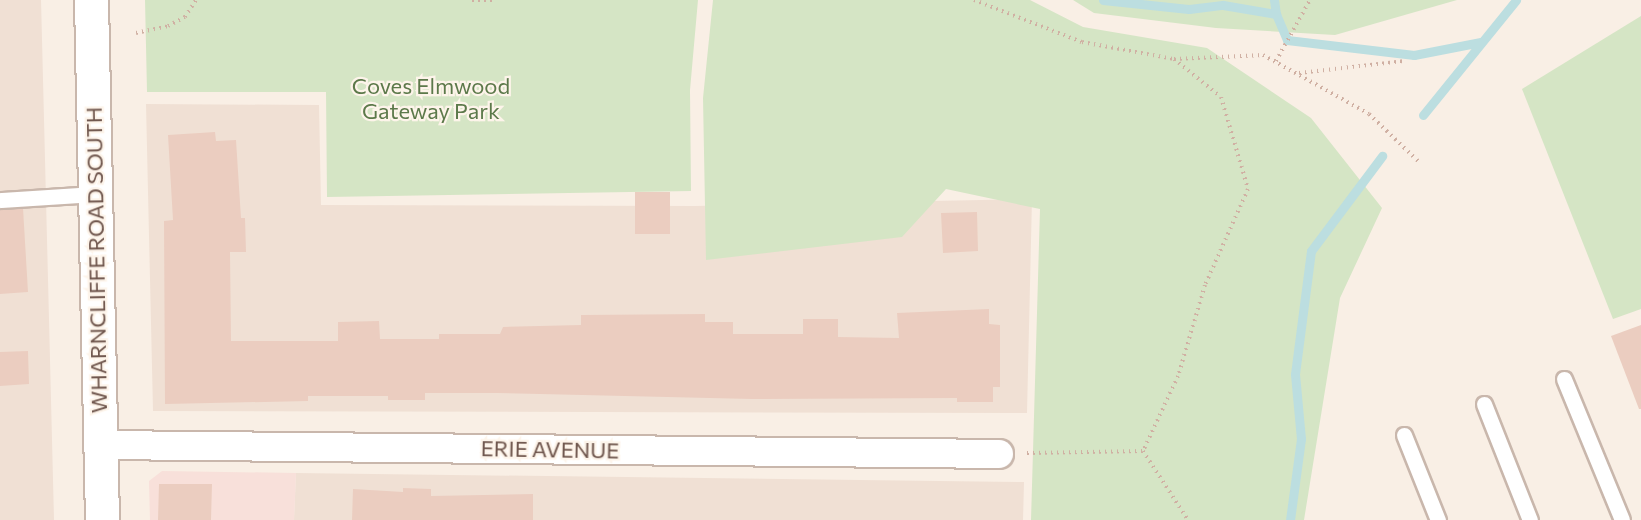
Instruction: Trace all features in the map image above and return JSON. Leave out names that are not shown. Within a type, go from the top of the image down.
[{"type":"main road","name":"WHARNCLIFFE ROAD SOUTH","points":[[91,0],[102,520]]},
{"type":"street","name":"ERIE AVENUE","points":[[100,445],[999,454]]},
{"type":"lane","points":[[0,200],[95,194]]},
{"type":"lane","points":[[1564,379],[1622,520]]},
{"type":"lane","points":[[1484,404],[1530,520]]},
{"type":"lane","points":[[1404,435],[1438,520]]},
{"type":"path","points":[[136,33],[168,26],[185,17],[195,0]]},
{"type":"path","points":[[472,0],[496,0]]},
{"type":"path","points":[[974,0],[1082,42],[1174,59],[1263,55],[1368,114],[1419,162]]},
{"type":"path","points":[[1276,61],[1310,0]]},
{"type":"path","points":[[1143,451],[1178,376],[1205,285],[1248,189],[1221,97],[1174,59]]},
{"type":"path","points":[[1298,73],[1405,61]]},
{"type":"path","points":[[999,454],[1143,451]]},
{"type":"path","points":[[1143,451],[1188,520]]},
{"type":"shaded area","points":[[0,0],[41,0],[54,520],[0,520]]},
{"type":"shaded area","points":[[146,104],[319,105],[321,205],[695,206],[1032,199],[1027,413],[153,411]]},
{"type":"shaded area","points":[[162,471],[296,473],[294,520],[150,520],[149,481]]},
{"type":"shaded area","points":[[296,473],[1024,482],[1023,520],[294,520]]},
{"type":"green space","name":"Coves Elmwood Gateway Park","points":[[145,0],[698,0],[690,90],[691,191],[327,197],[326,92],[147,92]]},
{"type":"green space","points":[[713,0],[1030,0],[1083,27],[1207,48],[1311,118],[1382,208],[1340,298],[1304,520],[1031,520],[1040,209],[946,189],[902,237],[706,260],[703,98]]},
{"type":"green space","points":[[1073,0],[1457,0],[1335,35],[1216,28],[1094,13]]},
{"type":"green space","points":[[1641,16],[1641,309],[1613,319],[1522,89]]},
{"type":"building","points":[[215,132],[216,141],[236,140],[241,218],[245,218],[246,252],[230,252],[231,341],[338,341],[338,322],[379,321],[380,339],[439,339],[439,334],[500,334],[503,327],[581,325],[581,315],[705,314],[705,322],[733,322],[733,334],[803,334],[803,319],[838,319],[838,337],[899,338],[897,313],[989,309],[989,324],[1000,325],[1000,387],[993,387],[993,402],[957,402],[957,398],[752,399],[425,393],[425,400],[388,400],[388,396],[308,396],[308,401],[165,404],[164,221],[173,220],[168,135]]},
{"type":"building","points":[[635,192],[670,192],[670,234],[635,234]]},
{"type":"building","points":[[23,208],[28,292],[0,294],[0,210]]},
{"type":"building","points":[[977,212],[978,251],[943,253],[941,213]]},
{"type":"building","points":[[1641,325],[1641,409],[1639,409],[1611,336]]},
{"type":"building","points":[[28,351],[29,384],[0,386],[0,352]]},
{"type":"building","points":[[159,484],[212,484],[211,520],[158,520]]},
{"type":"building","points":[[403,488],[431,489],[431,496],[533,494],[533,520],[352,520],[353,489],[403,492]]},
{"type":"waterway","points":[[1103,0],[1189,9],[1223,5],[1276,14],[1287,40],[1414,55],[1481,42]]},
{"type":"waterway","points":[[1274,0],[1276,14]]},
{"type":"waterway","points":[[1423,115],[1516,0]]},
{"type":"waterway","points":[[1290,520],[1301,439],[1295,374],[1311,251],[1382,156]]}]
